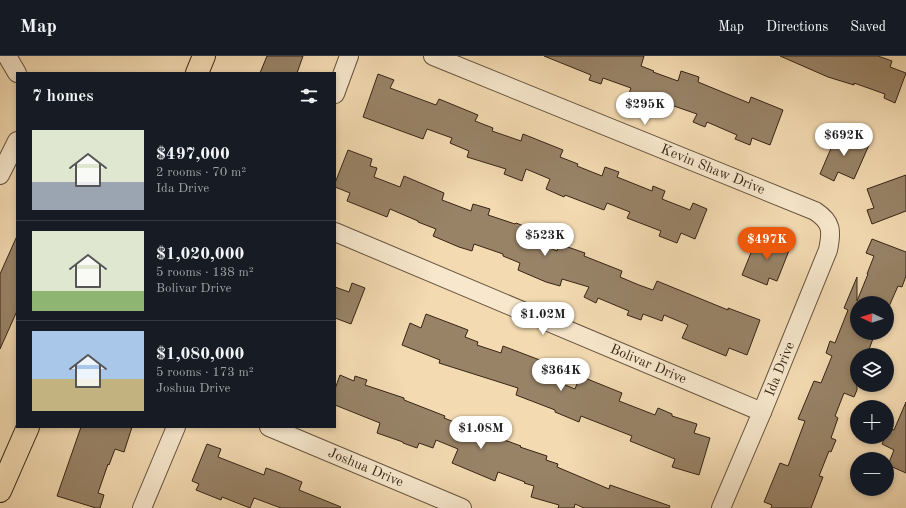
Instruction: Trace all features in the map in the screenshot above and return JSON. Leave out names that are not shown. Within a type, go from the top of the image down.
[{"type":"main road","points":[[197,72],[204,56]]},
{"type":"main road","points":[[0,491],[28,428]]},
{"type":"street","points":[[7,56],[16,72]]},
{"type":"street","points":[[336,91],[349,56]]},
{"type":"street","name":"Kevin Shaw Drive","points":[[433,56],[815,211],[825,218],[830,228]]},
{"type":"street","points":[[0,175],[16,143]]},
{"type":"street","name":"Ida Drive","points":[[721,508],[828,250],[831,238],[830,228]]},
{"type":"street","name":"Bolivar Drive","points":[[336,232],[762,412]]},
{"type":"street","points":[[142,508],[176,428]]},
{"type":"street","name":"Joshua Drive","points":[[271,428],[462,508]]},
{"type":"building","points":[[267,56],[303,56],[297,72],[260,72]]},
{"type":"building","points":[[544,56],[644,56],[641,66],[654,71],[653,72],[678,81],[681,71],[699,77],[698,82],[749,103],[751,97],[783,110],[770,145],[752,138],[750,145],[735,139],[737,135],[707,122],[705,127],[693,122],[697,114],[668,104],[666,111],[652,106],[653,105],[628,96],[631,88],[603,78],[601,84],[589,80],[591,75]]},
{"type":"building","points":[[780,56],[878,56],[892,61],[890,67],[906,73],[895,103],[884,98],[885,94],[854,83],[854,85],[828,77]]},
{"type":"building","points":[[378,74],[394,80],[390,88],[436,105],[439,99],[478,115],[475,121],[493,128],[492,131],[521,141],[523,134],[563,150],[560,157],[578,164],[577,166],[602,176],[605,167],[619,172],[617,177],[652,191],[653,186],[665,191],[662,199],[690,210],[693,203],[707,209],[695,239],[681,233],[677,243],[659,236],[661,231],[627,218],[630,212],[607,203],[604,210],[565,195],[564,197],[546,189],[550,179],[526,169],[522,181],[504,174],[506,169],[467,157],[469,151],[450,143],[452,138],[427,129],[423,139],[363,117]]},
{"type":"building","points":[[838,132],[869,145],[854,179],[838,172],[834,181],[820,174]]},
{"type":"building","points":[[348,150],[372,159],[370,166],[377,168],[374,177],[400,187],[404,176],[444,193],[442,200],[471,211],[473,204],[490,209],[488,215],[534,230],[530,240],[557,251],[559,244],[585,253],[584,256],[622,271],[620,277],[639,285],[653,290],[657,281],[728,310],[728,308],[760,320],[747,355],[729,348],[726,356],[682,338],[688,325],[664,315],[662,321],[643,314],[641,320],[627,315],[629,311],[598,298],[596,303],[584,297],[589,287],[562,279],[560,286],[546,282],[518,270],[520,263],[503,256],[503,254],[474,244],[472,251],[459,247],[433,236],[436,229],[390,209],[387,217],[347,201],[350,193],[336,187],[336,180]]},
{"type":"building","points":[[906,175],[906,211],[872,224],[867,210],[874,208],[867,189]]},
{"type":"building","points":[[16,238],[16,313],[0,349],[0,274]]},
{"type":"building","points":[[757,238],[775,245],[778,238],[792,243],[777,281],[769,278],[767,285],[742,275]]},
{"type":"building","points":[[872,239],[906,252],[906,276],[902,287],[898,286],[894,296],[859,296],[874,256],[866,253]]},
{"type":"building","points":[[857,277],[857,296],[850,296],[850,340],[873,340],[870,348],[850,348],[850,392],[856,392],[854,397],[844,393],[835,416],[838,418],[831,438],[836,440],[831,452],[829,451],[819,476],[823,477],[811,508],[771,508],[772,505],[764,502],[780,463],[788,466],[805,421],[798,419],[814,381],[821,383],[832,356],[826,353],[830,341],[835,343],[848,310],[844,308]]},
{"type":"building","points":[[352,283],[365,288],[351,324],[336,318],[336,287],[349,292]]},
{"type":"building","points":[[426,314],[468,330],[465,337],[478,342],[477,345],[501,353],[503,346],[545,362],[541,371],[552,375],[550,379],[575,389],[580,376],[622,393],[619,401],[655,415],[658,408],[672,414],[672,416],[697,424],[694,433],[710,438],[699,475],[672,467],[675,459],[630,441],[632,436],[581,416],[579,422],[555,412],[555,410],[516,395],[518,388],[439,363],[440,360],[402,345],[410,323],[421,328]]},
{"type":"building","points":[[340,375],[354,381],[355,376],[367,380],[365,385],[404,398],[404,400],[445,416],[444,418],[495,438],[496,437],[547,456],[546,460],[558,464],[557,467],[609,489],[610,485],[670,506],[669,508],[584,508],[575,504],[574,508],[558,508],[559,505],[531,497],[534,486],[524,483],[525,482],[498,472],[495,481],[452,463],[458,449],[436,440],[433,448],[419,443],[417,448],[377,433],[380,423],[336,405],[336,386]]},
{"type":"building","points":[[906,402],[906,473],[894,468],[894,450],[882,444],[894,444],[894,430]]},
{"type":"building","points":[[81,428],[132,428],[124,452],[115,449],[109,465],[108,464],[98,493],[104,495],[100,508],[57,496]]},
{"type":"building","points":[[207,444],[221,449],[218,457],[264,475],[266,468],[280,473],[302,482],[299,490],[341,507],[281,508],[254,498],[250,508],[222,497],[221,500],[196,490],[199,484],[192,481]]}]
